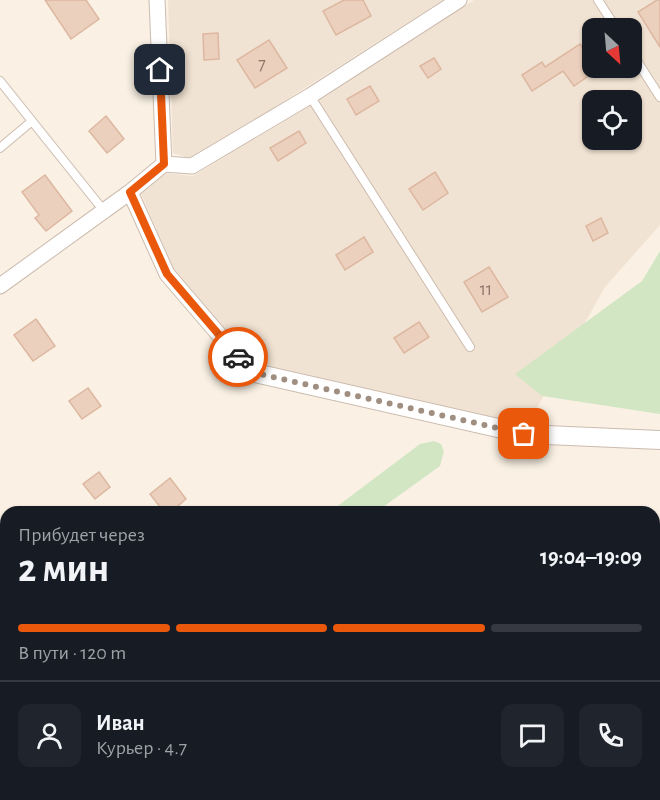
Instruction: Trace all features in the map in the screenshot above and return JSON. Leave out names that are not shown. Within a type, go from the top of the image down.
[{"type":"street","points":[[157,0],[164,164]]},
{"type":"street","points":[[0,286],[130,192],[164,164],[192,166],[310,96],[459,0]]},
{"type":"street","points":[[130,192],[167,274],[251,372],[524,434],[660,440]]},
{"type":"lane","points":[[597,0],[609,18]]},
{"type":"lane","points":[[642,69],[660,98]]},
{"type":"lane","points":[[0,81],[104,211]]},
{"type":"lane","points":[[310,96],[470,347]]},
{"type":"lane","points":[[0,148],[32,121]]},
{"type":"shaded area","points":[[168,0],[443,0],[193,159],[173,153]]},
{"type":"shaded area","points":[[474,0],[660,0],[660,225],[605,287],[525,429],[252,364],[173,268],[140,191],[164,173],[193,176],[323,98]]},
{"type":"green space","points":[[660,251],[660,414],[542,396],[515,374],[642,281]]},
{"type":"green space","points":[[434,441],[441,444],[444,451],[440,466],[384,506],[338,506],[420,444]]},
{"type":"building","points":[[45,0],[86,0],[99,19],[71,39]]},
{"type":"building","points":[[344,0],[363,0],[371,16],[336,35],[323,11]]},
{"type":"building","points":[[660,0],[660,47],[642,18],[638,12]]},
{"type":"building","points":[[218,33],[219,59],[204,60],[203,34]]},
{"type":"building","points":[[269,40],[287,68],[255,88],[237,60]]},
{"type":"building","points":[[580,44],[582,47],[582,78],[586,78],[574,86],[563,71],[532,91],[522,75],[542,62],[545,67]]},
{"type":"building","points":[[434,58],[441,69],[428,78],[420,66]]},
{"type":"building","points":[[370,86],[379,101],[356,115],[347,99]]},
{"type":"building","points":[[106,116],[124,139],[107,153],[89,131]]},
{"type":"building","points":[[299,131],[306,143],[278,161],[270,148]]},
{"type":"building","points":[[435,172],[448,193],[423,210],[409,189]]},
{"type":"building","points":[[45,175],[72,211],[46,231],[35,218],[39,215],[22,192]]},
{"type":"building","points":[[601,218],[608,233],[593,241],[586,226]]},
{"type":"building","points":[[364,237],[373,252],[345,270],[336,255]]},
{"type":"building","points":[[489,267],[508,297],[482,312],[464,282]]},
{"type":"building","points":[[36,319],[55,346],[33,361],[14,335]]},
{"type":"building","points":[[419,322],[429,337],[404,353],[394,338]]},
{"type":"building","points":[[88,388],[101,406],[82,419],[69,401]]},
{"type":"building","points":[[99,472],[110,487],[95,499],[83,484]]},
{"type":"building","points":[[170,478],[186,499],[178,506],[159,506],[150,494]]},
{"type":"way so far","points":[[238,357],[251,372],[524,434]]},
{"type":"route","points":[[160,70],[164,164],[130,192],[167,274],[238,357]]}]
